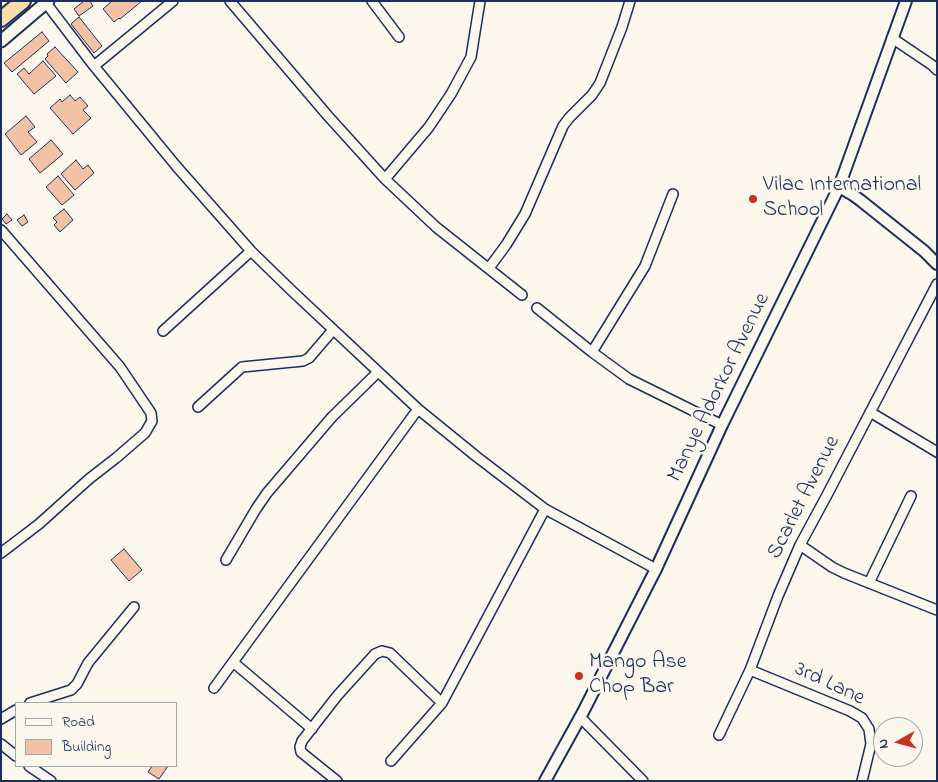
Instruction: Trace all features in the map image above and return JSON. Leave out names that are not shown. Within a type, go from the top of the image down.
[{"type":"highway","points":[[1,19],[23,1]]},
{"type":"main road","points":[[1,41],[47,2]]},
{"type":"street","points":[[94,66],[173,1]]},
{"type":"street","points":[[230,1],[385,179],[436,227],[522,295]]},
{"type":"street","points":[[372,1],[399,37]]},
{"type":"street","points":[[385,179],[429,127],[451,94],[471,57],[480,1]]},
{"type":"street","name":"Manye Adorkor Avenue","points":[[545,781],[656,569],[722,425],[839,187],[906,1]]},
{"type":"street","points":[[47,2],[94,66],[177,167],[251,251],[378,372],[418,409],[545,509],[656,569]]},
{"type":"street","points":[[488,268],[506,245],[525,214],[564,126],[592,95],[600,83],[622,27],[628,2]]},
{"type":"street","points":[[892,38],[937,70]]},
{"type":"street","points":[[839,187],[853,195],[924,251],[937,264]]},
{"type":"street","points":[[592,352],[645,266],[673,194]]},
{"type":"street","points":[[1,230],[120,367],[151,413],[152,421],[146,433],[88,478],[39,524],[1,553]]},
{"type":"street","points":[[163,331],[251,251]]},
{"type":"street","name":"Scarlet Avenue","points":[[719,735],[750,670],[778,596],[800,546],[937,284]]},
{"type":"street","points":[[537,308],[629,379],[722,425]]},
{"type":"street","points":[[198,407],[242,367],[303,361],[308,358],[333,330]]},
{"type":"street","points":[[226,560],[267,493],[332,417],[378,372]]},
{"type":"street","points":[[214,688],[418,409]]},
{"type":"street","points":[[870,412],[937,452]]},
{"type":"street","points":[[869,583],[911,496]]},
{"type":"street","points":[[391,761],[442,703],[545,509]]},
{"type":"street","points":[[800,546],[844,573],[937,610]]},
{"type":"street","points":[[33,702],[71,690],[88,663],[134,607]]},
{"type":"street","points":[[337,781],[301,752],[300,747],[302,741],[337,696],[375,654],[382,651],[390,653],[442,703]]},
{"type":"street","points":[[233,662],[312,729]]},
{"type":"street","name":"3rd Lane","points":[[750,670],[862,718],[869,729],[871,744],[862,781]]},
{"type":"street","points":[[1,719],[15,711]]},
{"type":"street","points":[[580,717],[643,781]]},
{"type":"street","points":[[1,744],[15,755]]},
{"type":"street","points":[[30,767],[50,781]]},
{"type":"building","points":[[84,1],[90,1],[93,6],[79,16],[74,9]]},
{"type":"building","points":[[112,1],[142,1],[114,22],[103,9]]},
{"type":"building","points":[[79,17],[102,46],[94,53],[71,24]]},
{"type":"building","points":[[42,32],[49,41],[12,72],[4,63]]},
{"type":"building","points":[[55,47],[78,72],[66,83],[45,59],[48,56],[47,54]]},
{"type":"building","points":[[43,61],[56,76],[34,94],[17,74],[24,68],[29,74]]},
{"type":"building","points":[[70,95],[75,101],[80,97],[88,106],[83,110],[91,118],[73,134],[50,108],[60,99],[62,102]]},
{"type":"building","points":[[26,116],[35,127],[28,132],[37,142],[21,155],[5,134]]},
{"type":"building","points":[[51,140],[63,154],[40,173],[29,159]]},
{"type":"building","points":[[76,160],[83,169],[88,165],[94,173],[75,190],[61,174]]},
{"type":"building","points":[[58,176],[74,195],[62,205],[46,187]]},
{"type":"building","points":[[64,209],[73,220],[60,232],[54,225],[57,222],[53,218]]},
{"type":"building","points":[[7,214],[12,220],[6,224],[2,219]]},
{"type":"building","points":[[24,215],[28,222],[22,226],[17,220]]},
{"type":"building","points":[[124,549],[142,570],[129,581],[111,560]]},
{"type":"building","points":[[151,767],[167,767],[159,779],[148,772]]},
{"type":"place","name":"Vilac International School","points":[[753,199]]},
{"type":"place","name":"Mango Ase Chop Bar","points":[[579,676]]}]
